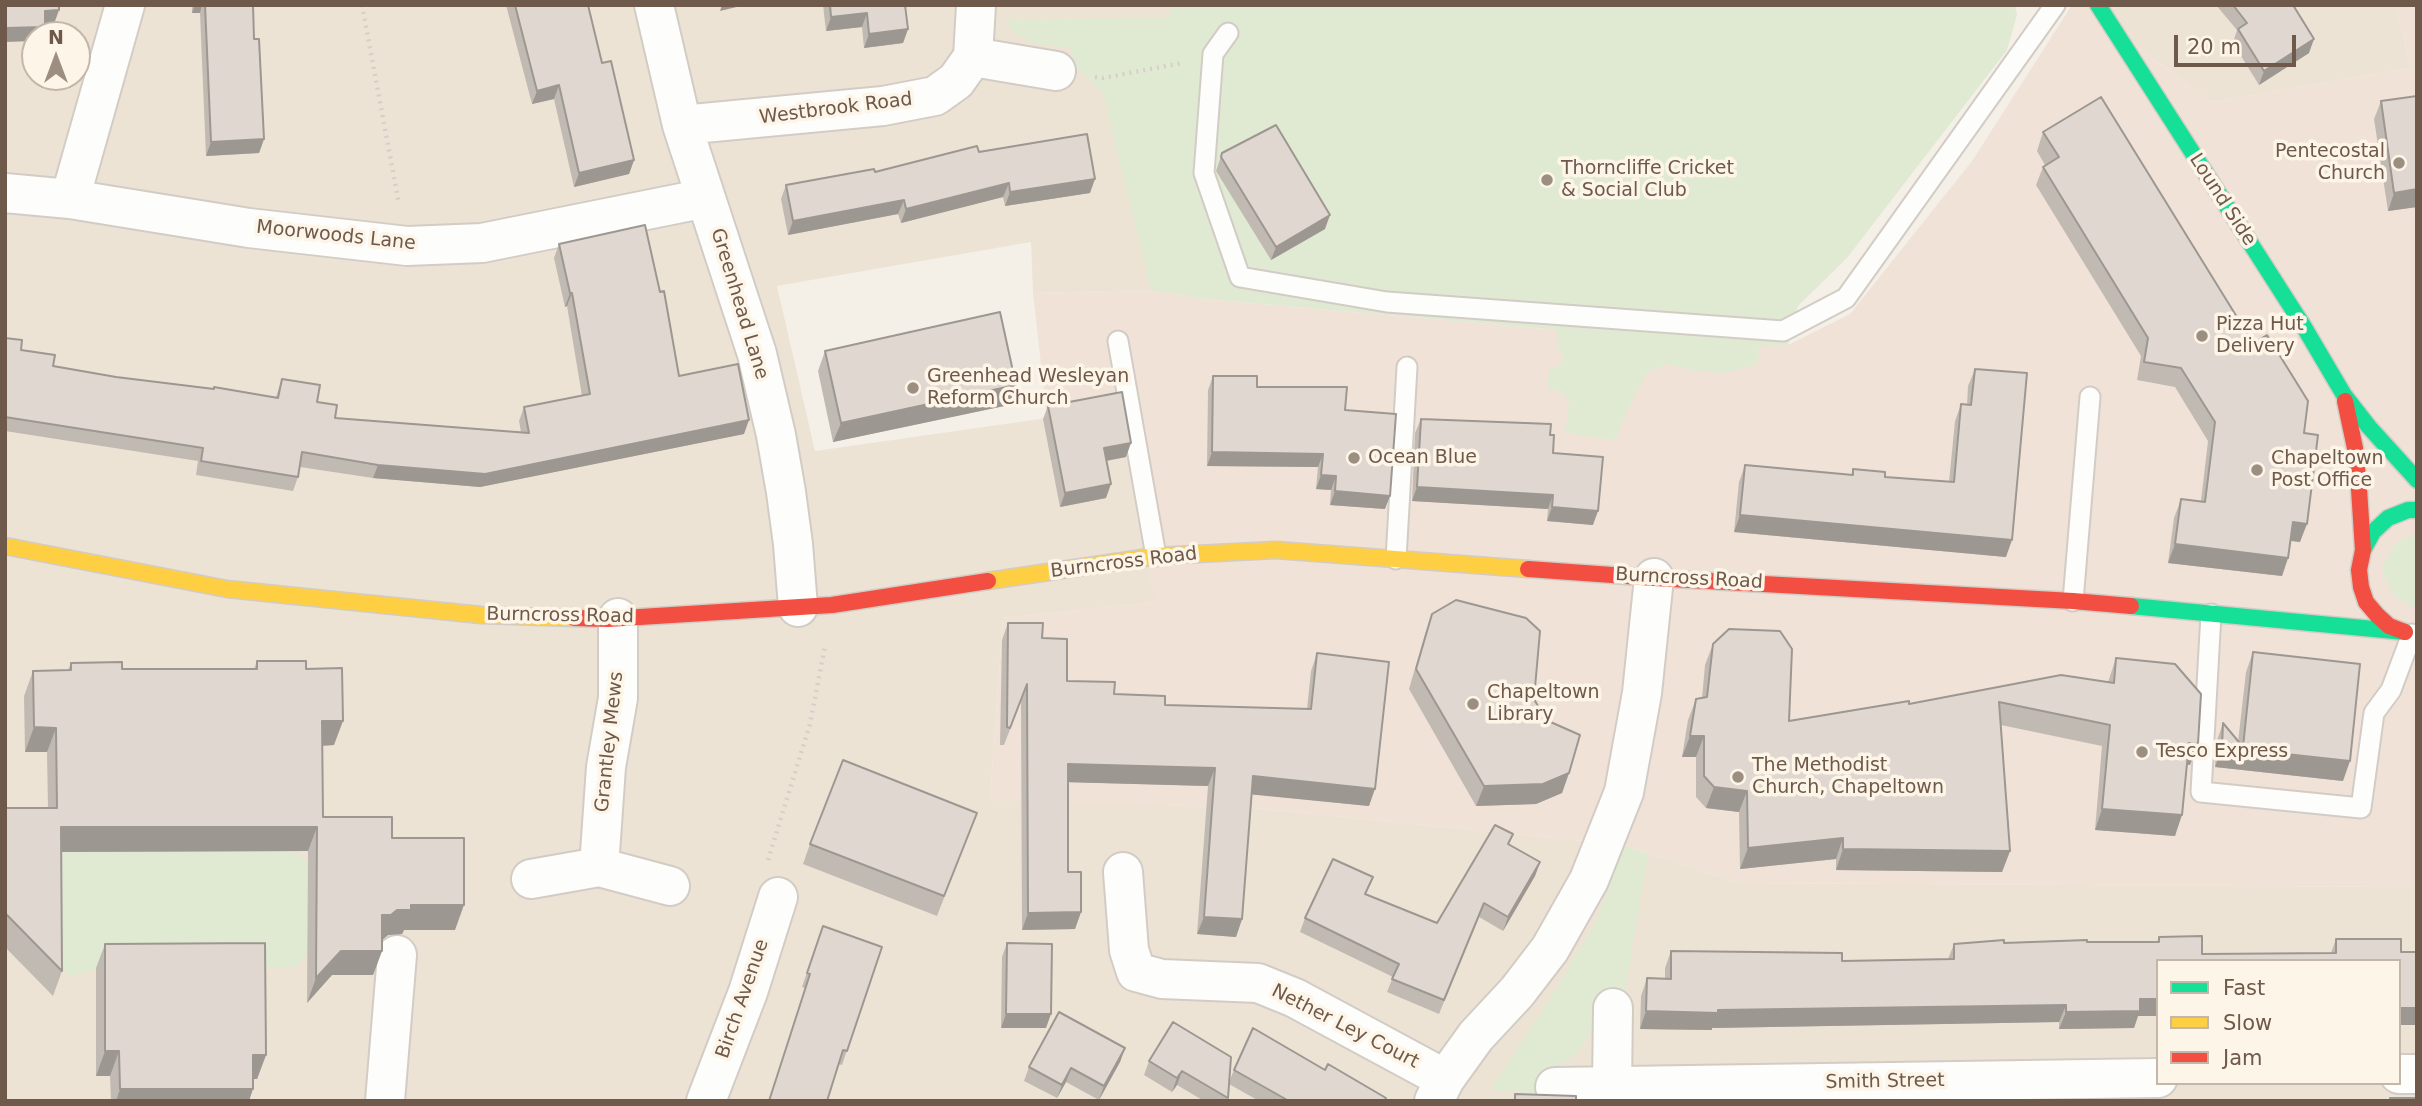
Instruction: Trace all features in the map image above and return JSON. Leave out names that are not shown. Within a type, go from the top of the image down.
[{"type":"main road","name":"Lound Side","points":[[2098,5],[2304,327],[2344,395],[2417,480]]},
{"type":"main road","name":"Lound Side","points":[[2344,395],[2355,448],[2363,550],[2359,570],[2361,587],[2366,602],[2377,615],[2389,626],[2411,633]]},
{"type":"main road","name":"Lound Side","points":[[2363,550],[2373,532],[2388,518],[2408,510],[2417,510]]},
{"type":"main road","name":"Burncross Road","points":[[5,546],[227,589],[481,615],[618,618],[815,606],[1156,556],[1276,550],[1654,578],[2073,601],[2411,633]]},
{"type":"main road","points":[[2344,596],[2359,570]]},
{"type":"main road","name":"Burncross Road","points":[[2248,618],[2308,615],[2320,608]]},
{"type":"street","points":[[69,199],[125,5]]},
{"type":"street","name":"Greenhead Lane","points":[[654,5],[681,125],[757,354],[776,435],[793,544],[815,606]]},
{"type":"street","points":[[976,5],[973,57],[1056,71]]},
{"type":"street","name":"Westbrook Road","points":[[681,125],[883,106],[935,96],[956,81],[973,57]]},
{"type":"street","name":"Moorwoods Lane","points":[[5,192],[69,199],[249,228],[407,246],[482,243],[706,198]]},
{"type":"street","points":[[1439,1090],[1476,1035],[1517,992],[1550,949],[1590,880],[1624,792],[1642,693],[1654,578]]},
{"type":"street","name":"Grantley Mews","points":[[599,867],[606,767],[618,698],[618,618]]},
{"type":"street","points":[[531,879],[599,867],[670,886]]},
{"type":"street","name":"Nether Ley Court","points":[[1123,872],[1129,950],[1136,972],[1162,979],[1258,983],[1295,998],[1439,1090]]},
{"type":"street","name":"Birch Avenue","points":[[706,1101],[748,992],[771,884]]},
{"type":"street","points":[[385,1101],[397,956]]},
{"type":"street","points":[[1612,1086],[1613,1008]]},
{"type":"street","name":"Smith Street","points":[[1555,1087],[2156,1078]]},
{"type":"lane","points":[[1228,33],[1213,54],[1205,173],[1240,277],[1387,302],[1783,331],[1846,298],[2055,5]]},
{"type":"lane","points":[[1118,341],[1156,556]]},
{"type":"lane","points":[[1396,559],[1407,367]]},
{"type":"lane","points":[[2073,601],[2090,397]]},
{"type":"lane","points":[[2211,614],[2202,792],[2347,807],[2361,808],[2374,713],[2390,690],[2411,633]]},
{"type":"path","points":[[362,5],[407,246]]},
{"type":"path","points":[[1056,71],[1103,78],[1169,68],[1213,54]]},
{"type":"path","points":[[771,884],[810,724],[815,606]]},
{"type":"shaded area","points":[[5,5],[1169,5],[1205,299],[1151,290],[1033,293],[1031,242],[777,286],[815,451],[1047,418],[1122,403],[1137,516],[1156,602],[1003,618],[990,799],[1254,808],[1624,845],[1739,883],[2417,887],[2417,1101],[5,1101]]},
{"type":"shaded area","points":[[2072,5],[2081,5],[2212,102],[2411,68],[2396,5],[2417,5],[2417,887],[1739,883],[1624,845],[1254,808],[990,800],[1003,618],[1155,602],[1137,516],[1122,404],[1047,418],[1033,293],[1151,290],[1205,299],[1558,330],[1788,345],[1850,314],[1972,161]]},
{"type":"shaded area","points":[[2081,5],[2396,5],[2411,68],[2212,102]]},
{"type":"green space","name":"Thorncliffe Cricket & Social Club","points":[[1169,5],[2015,5],[2017,15],[2007,50],[1847,258],[1798,306],[1788,345],[1759,347],[1758,364],[1725,373],[1696,371],[1667,364],[1648,372],[1633,398],[1615,440],[1565,433],[1569,401],[1563,393],[1548,389],[1549,369],[1560,366],[1564,358],[1557,345],[1558,330],[1205,299],[1151,290],[1103,93],[1071,63],[1071,48],[1035,44],[1011,30],[1006,19],[1169,18]]},
{"type":"green space","points":[[2417,535],[2415,608],[2394,597],[2384,576],[2384,564],[2397,542]]},
{"type":"green space","points":[[1624,845],[1648,854],[1625,991],[1597,993],[1594,1027],[1579,1051],[1557,1067],[1541,1094],[1490,1090],[1550,999],[1595,923]]},
{"type":"green space","points":[[294,851],[308,863],[307,955],[295,968],[98,968],[70,977],[53,960],[61,852]]},
{"type":"building","points":[[5,5],[59,5],[59,10],[45,11],[45,21],[21,21],[21,28],[5,28]]},
{"type":"building","points":[[205,5],[253,5],[254,39],[259,39],[264,139],[211,142]]},
{"type":"building","points":[[515,5],[588,5],[602,63],[611,61],[634,160],[579,173],[559,85],[537,91]]},
{"type":"building","points":[[830,5],[905,5],[908,29],[869,34],[867,13],[831,17]]},
{"type":"building","points":[[2233,5],[2293,5],[2314,39],[2264,71],[2238,29],[2247,23]]},
{"type":"building","name":"Pentecostal Church","points":[[2417,96],[2417,189],[2394,193],[2381,101]]},
{"type":"building","points":[[2101,97],[2253,343],[2267,335],[2308,401],[2304,433],[2318,435],[2307,524],[2293,522],[2288,558],[2175,544],[2181,499],[2205,502],[2215,422],[2181,368],[2144,362],[2148,338],[2043,167],[2059,157],[2043,132]]},
{"type":"building","points":[[1276,125],[1330,215],[1276,247],[1221,157],[1222,153]]},
{"type":"building","points":[[1087,134],[1095,179],[1010,192],[1009,183],[906,209],[904,200],[793,221],[786,185],[874,169],[875,172],[977,146],[979,152]]},
{"type":"building","points":[[645,225],[660,292],[664,291],[679,376],[738,364],[749,420],[485,474],[378,465],[302,452],[298,477],[201,461],[203,448],[5,417],[5,338],[22,340],[21,350],[55,355],[53,366],[116,377],[214,387],[278,398],[282,379],[320,385],[317,402],[337,405],[335,418],[529,433],[524,407],[590,394],[572,293],[559,244]]},
{"type":"building","name":"Greenhead Wesleyan Reform Church","points":[[1000,312],[1016,385],[841,423],[825,351]]},
{"type":"building","points":[[1975,369],[2027,373],[2012,540],[1740,515],[1745,465],[1853,475],[1853,469],[1885,472],[1885,477],[1954,482],[1961,404],[1971,405]]},
{"type":"building","points":[[1213,376],[1257,376],[1257,387],[1347,387],[1345,410],[1396,414],[1390,496],[1335,491],[1336,476],[1321,475],[1323,454],[1212,452]]},
{"type":"building","points":[[1122,392],[1131,443],[1104,448],[1111,484],[1065,493],[1048,406]]},
{"type":"building","points":[[1421,419],[1551,424],[1550,435],[1554,435],[1553,453],[1603,457],[1598,511],[1552,507],[1553,495],[1417,487]]},
{"type":"building","name":"Chapeltown Library","points":[[1456,600],[1526,618],[1540,631],[1534,699],[1546,720],[1580,735],[1569,773],[1543,784],[1484,786],[1416,669],[1432,614]]},
{"type":"building","points":[[1008,623],[1043,623],[1042,638],[1067,639],[1067,681],[1115,682],[1114,694],[1165,696],[1165,705],[1311,709],[1317,653],[1389,662],[1375,789],[1253,776],[1242,919],[1204,917],[1215,768],[1068,764],[1068,872],[1081,872],[1081,912],[1028,913],[1027,684],[1010,728],[1007,727]]},
{"type":"building","points":[[1729,629],[1780,631],[1792,649],[1789,721],[1909,701],[1909,704],[2061,675],[2114,683],[2116,658],[2175,664],[2201,694],[2198,744],[2189,743],[2182,815],[2102,809],[2110,725],[1999,702],[2010,851],[1843,849],[1843,838],[1748,848],[1747,791],[1714,787],[1704,776],[1704,736],[1690,736],[1696,699],[1707,697],[1713,644]]},
{"type":"building","points":[[2253,652],[2360,664],[2350,761],[2222,747],[2223,723],[2243,747]]},
{"type":"building","points":[[257,661],[306,661],[306,669],[342,668],[343,721],[322,721],[323,817],[392,817],[392,838],[464,838],[464,905],[411,905],[411,910],[397,910],[391,915],[382,915],[382,951],[341,951],[316,978],[317,827],[61,827],[62,971],[5,913],[5,808],[57,808],[56,728],[34,727],[33,671],[71,670],[71,663],[122,662],[122,669],[257,669]]},
{"type":"building","points":[[843,760],[977,813],[944,896],[810,844]]},
{"type":"building","points":[[1495,825],[1513,834],[1508,844],[1540,862],[1508,917],[1484,903],[1444,1000],[1392,979],[1399,964],[1305,918],[1333,859],[1373,877],[1365,894],[1437,923]]},
{"type":"building","points":[[823,926],[882,947],[827,1101],[769,1101],[810,974],[807,973]]},
{"type":"building","points":[[2202,936],[2202,954],[2336,953],[2336,939],[2401,939],[2401,952],[2417,952],[2417,1008],[2401,1008],[2401,959],[2156,959],[2156,999],[2140,999],[2140,1011],[2066,1012],[2066,1005],[1718,1010],[1718,1013],[1646,1011],[1647,978],[1671,979],[1671,951],[1842,953],[1842,961],[1954,959],[1954,944],[2004,940],[2004,943],[2087,940],[2159,942],[2159,937]]},
{"type":"building","points":[[265,943],[266,1055],[253,1055],[253,1089],[120,1089],[119,1051],[105,1051],[105,944]]},
{"type":"building","points":[[1007,943],[1052,944],[1051,1014],[1006,1014]]},
{"type":"building","points":[[1059,1012],[1125,1048],[1104,1086],[1071,1068],[1062,1085],[1029,1067]]},
{"type":"building","points":[[1173,1022],[1231,1057],[1228,1098],[1182,1071],[1177,1078],[1149,1061]]},
{"type":"building","points":[[1253,1028],[1325,1070],[1328,1064],[1386,1098],[1384,1101],[1289,1101],[1234,1070]]},
{"type":"building","points":[[1515,1094],[1576,1096],[1576,1101],[1515,1101]]},
{"type":"building","points":[[2390,1098],[2417,1098],[2417,1101],[2390,1101]]},
{"type":"traffic: fast","points":[[2098,5],[2304,327],[2344,395],[2417,480]]},
{"type":"traffic: fast","points":[[2363,550],[2373,532],[2388,518],[2408,510],[2417,510]]},
{"type":"traffic: fast","points":[[2131,606],[2405,632]]},
{"type":"traffic: slow","points":[[5,546],[227,589],[481,615],[574,618]]},
{"type":"traffic: slow","points":[[988,581],[1156,556],[1276,550],[1528,569]]},
{"type":"traffic: jam","points":[[2345,401],[2355,448],[2359,489],[2363,550],[2359,570],[2361,587],[2366,602],[2377,615],[2389,626],[2405,632]]},
{"type":"traffic: jam","points":[[1528,569],[2131,606]]},
{"type":"traffic: jam","points":[[574,618],[608,619],[832,605],[988,581]]},
{"type":"place","name":"Pentecostal Church","points":[[2399,163]]},
{"type":"place","name":"Thorncliffe Cricket & Social Club","points":[[1547,180]]},
{"type":"place","name":"Pizza Hut Delivery","points":[[2202,336]]},
{"type":"place","name":"Greenhead Wesleyan Reform Church","points":[[913,388]]},
{"type":"place","name":"Ocean Blue","points":[[1354,458]]},
{"type":"place","name":"Chapeltown Post Office","points":[[2257,470]]},
{"type":"place","name":"Chapeltown Library","points":[[1473,704]]},
{"type":"place","name":"Tesco Express","points":[[2142,752]]},
{"type":"place","name":"The Methodist Church, Chapeltown","points":[[1738,777]]}]
